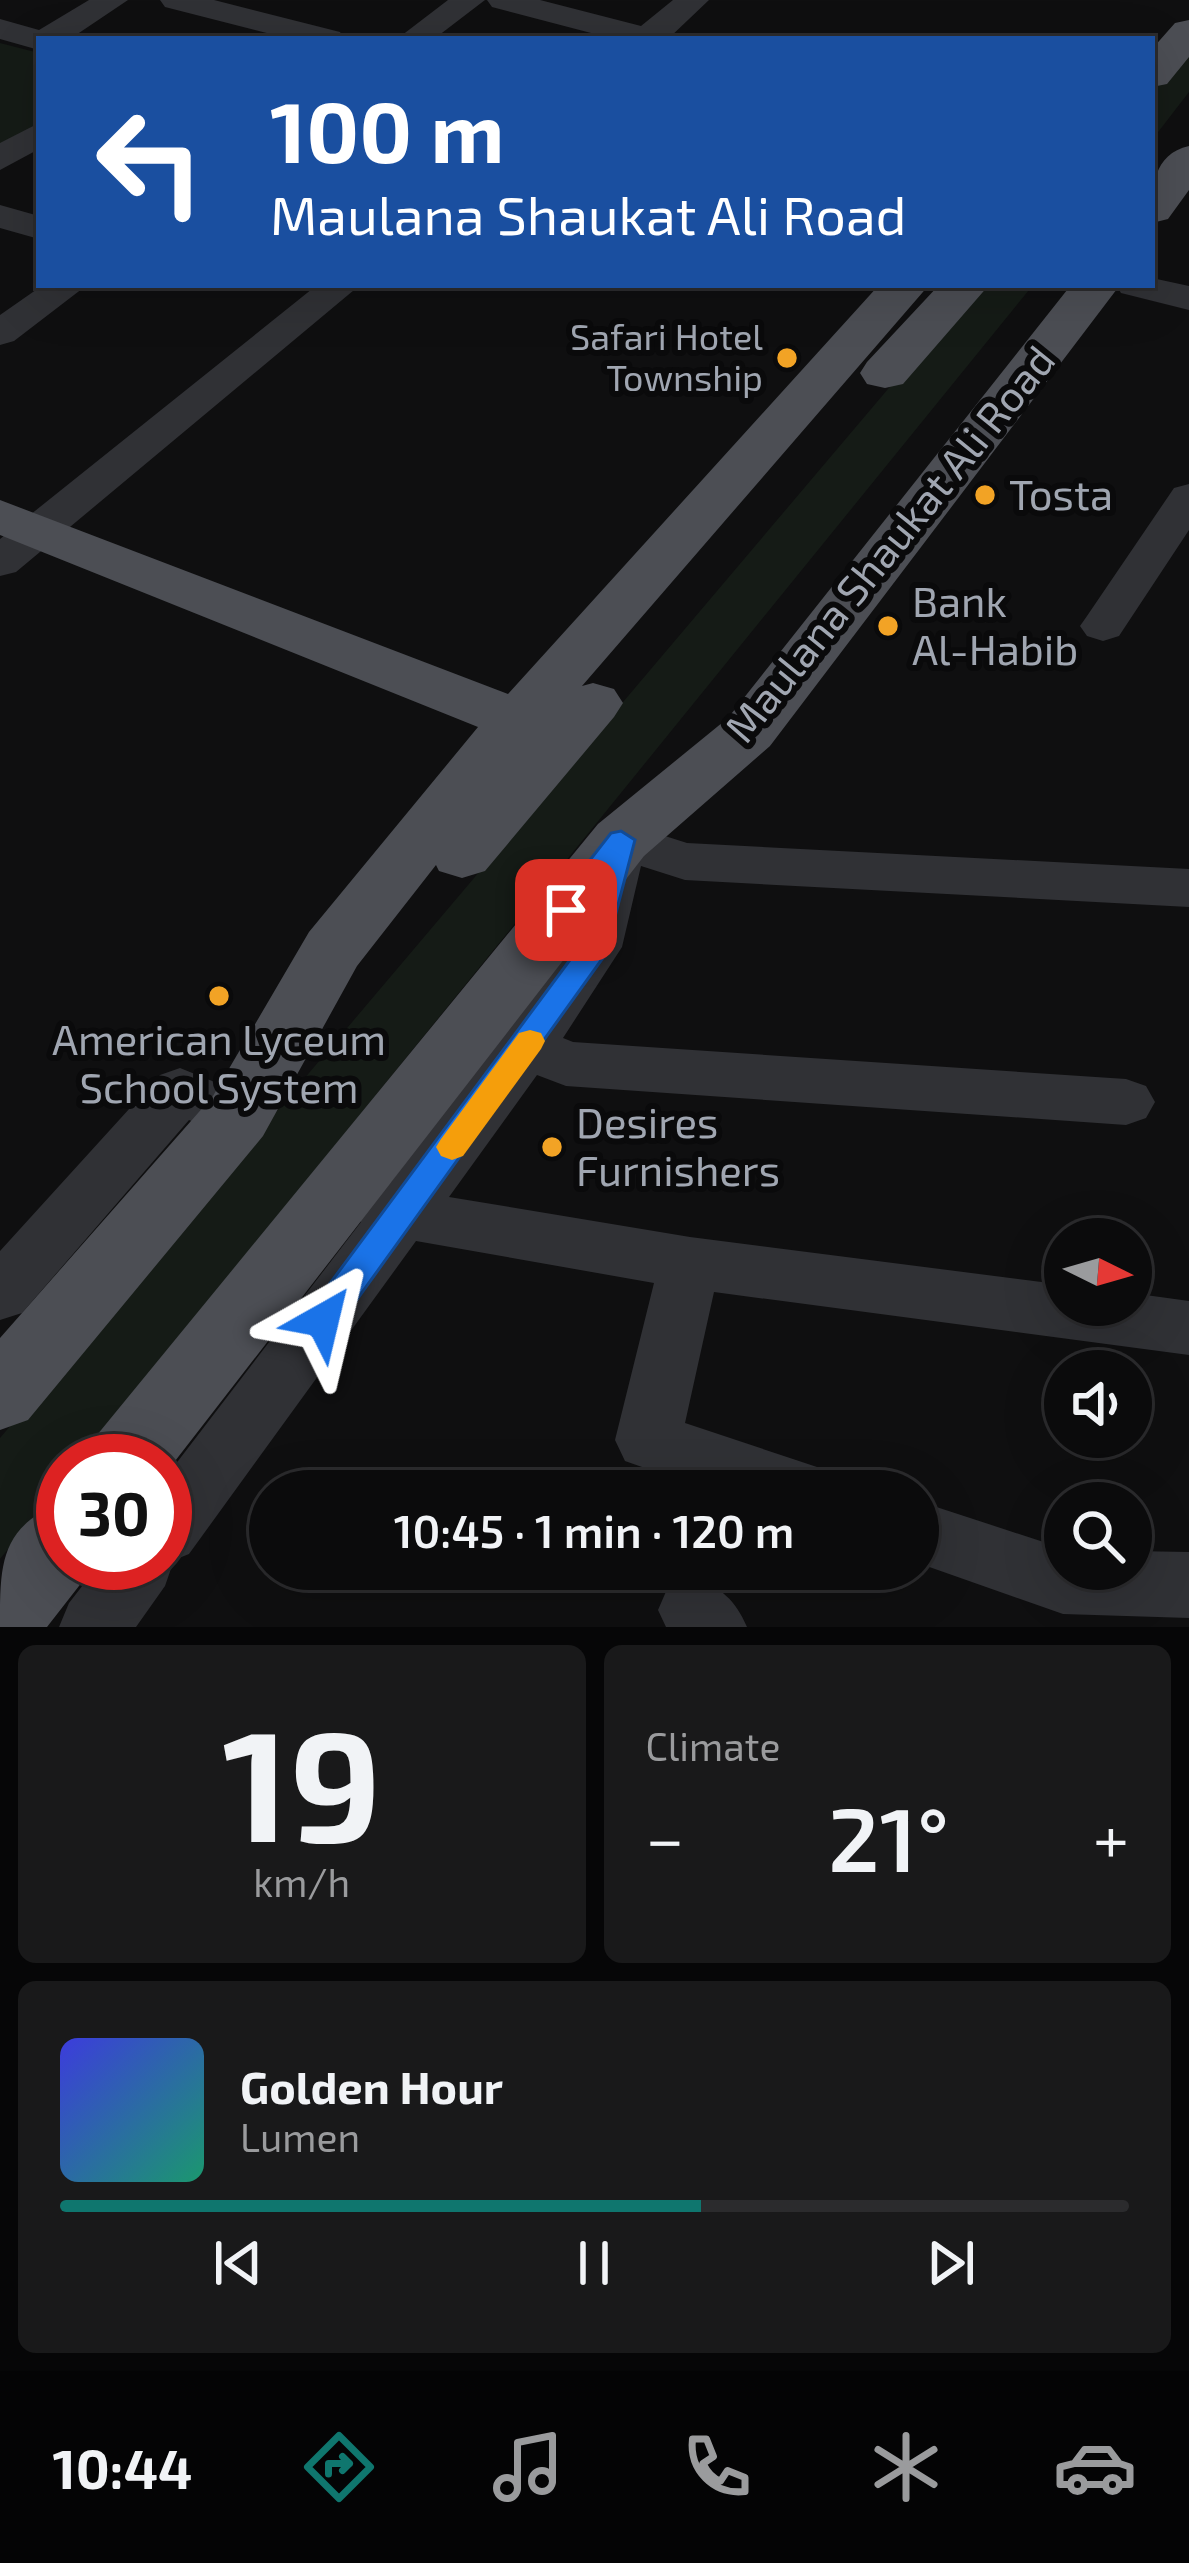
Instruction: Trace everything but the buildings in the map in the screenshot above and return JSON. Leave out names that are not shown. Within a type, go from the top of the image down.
[{"type":"main road","points":[[1148,23],[1189,20]]},
{"type":"main road","points":[[1155,72],[1189,32]]},
{"type":"main road","points":[[1155,163],[1189,121]]},
{"type":"main road","points":[[1155,205],[1189,159]]},
{"type":"main road","points":[[0,1395],[238,1116],[503,761],[902,288]]},
{"type":"main road","points":[[503,761],[962,288]]},
{"type":"main road","points":[[621,840],[742,674],[1056,288]]},
{"type":"main road","name":"Maulana Shaukat Ali Road","points":[[147,1434],[621,840],[749,732],[1094,288]]},
{"type":"main road","points":[[9,544],[503,761]]},
{"type":"main road","points":[[0,1619],[36,1574]]},
{"type":"street","points":[[50,36],[112,0]]},
{"type":"street","points":[[176,0],[316,36]]},
{"type":"street","points":[[417,36],[469,0]]},
{"type":"street","points":[[503,0],[636,36]]},
{"type":"street","points":[[651,36],[693,0]]},
{"type":"street","points":[[0,28],[36,38]]},
{"type":"street","points":[[0,159],[36,135]]},
{"type":"street","points":[[0,216],[36,227]]},
{"type":"street","points":[[0,333],[64,288]]},
{"type":"street","points":[[9,544],[337,288]]},
{"type":"street","points":[[1147,288],[1189,298]]},
{"type":"street","points":[[1103,626],[1189,497]]},
{"type":"street","points":[[192,1496],[527,1046],[595,947],[621,840],[685,861],[1189,888]]},
{"type":"street","points":[[527,1046],[566,1064],[1126,1102]]},
{"type":"street","points":[[0,1294],[181,1091],[238,1116]]},
{"type":"street","points":[[344,1186],[403,1214],[690,1263],[1189,1328]]},
{"type":"street","points":[[690,1263],[648,1440],[737,1470]]},
{"type":"street","points":[[939,1539],[1063,1581],[1189,1585]]},
{"type":"street","points":[[94,1627],[121,1590]]},
{"type":"shaded area","points":[[1189,33],[1189,92],[1155,136],[1155,73]]},
{"type":"shaded area","points":[[0,43],[36,52],[36,124],[0,148]]},
{"type":"shaded area","points":[[973,288],[1031,288],[101,1434],[36,1434],[36,1514],[0,1559],[0,1438]]},
{"type":"slow traffic","points":[[452,1147],[530,1041]]},
{"type":"place","name":"Safari Hotel Township","points":[[787,358]]},
{"type":"place","name":"Tosta","points":[[985,495]]},
{"type":"place","name":"Bank Al-Habib","points":[[888,626]]},
{"type":"place","name":"American Lyceum School System","points":[[219,996]]},
{"type":"place","name":"Desires Furnishers","points":[[552,1147]]},
{"type":"route","points":[[323,1320],[595,947],[621,840],[566,910]]}]
